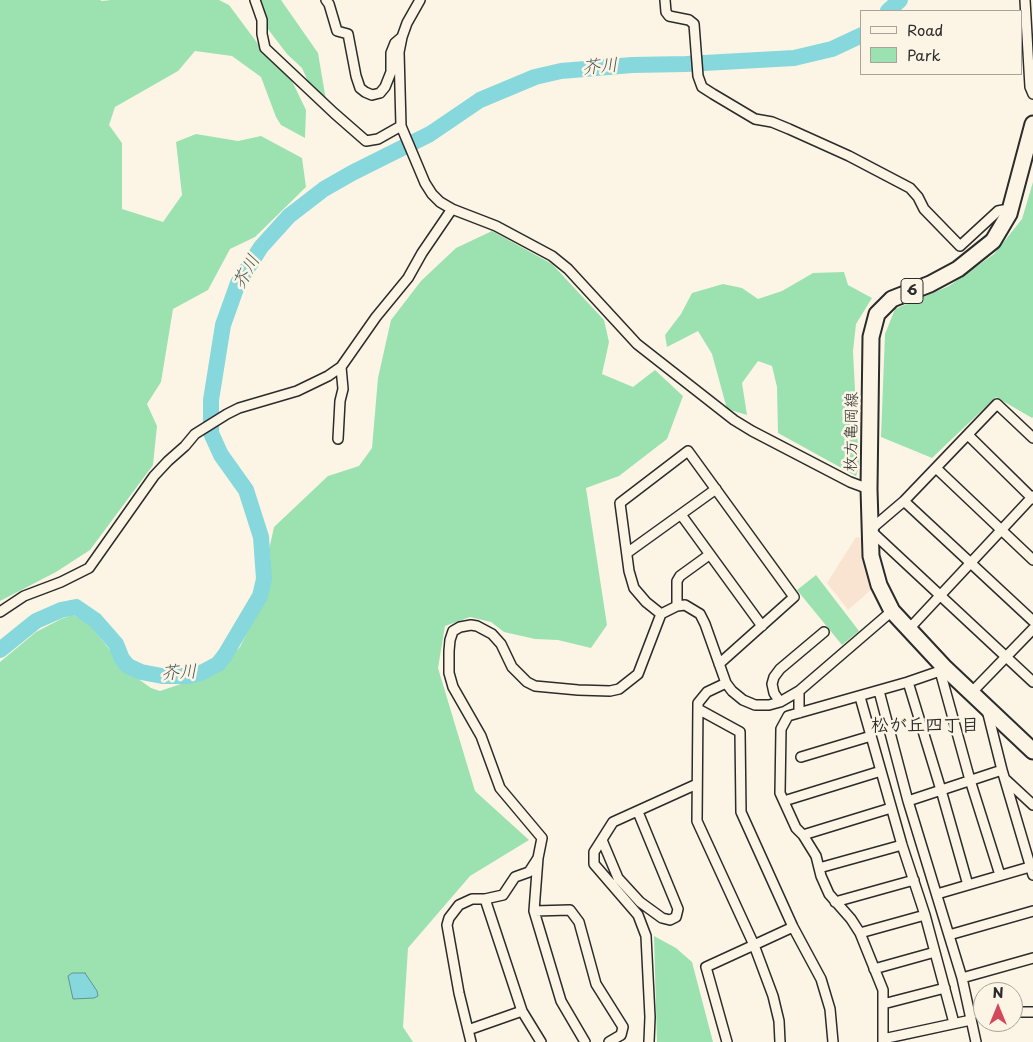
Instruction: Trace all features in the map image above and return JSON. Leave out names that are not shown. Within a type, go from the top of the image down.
[{"type":"main road","name":"枚方亀岡線","points":[[1033,124],[1009,214],[994,241],[958,269],[930,284],[892,299],[877,314],[871,337],[869,489],[871,556],[879,585],[892,611],[943,670],[972,692],[1033,751]]},
{"type":"street","points":[[255,0],[262,20],[265,48],[334,113],[366,141],[378,139],[401,128]]},
{"type":"street","points":[[326,0],[337,31],[348,34],[356,76],[360,88],[365,92],[372,95],[380,93],[385,87],[391,72],[391,53],[395,43],[402,37]]},
{"type":"street","points":[[420,0],[407,23],[399,52],[401,128],[416,159],[425,184],[432,194],[440,202],[452,209],[496,226],[552,256],[568,269],[637,344],[734,420],[850,482],[869,489]]},
{"type":"street","points":[[665,0],[666,12],[669,16],[690,20],[694,24],[698,76],[702,86],[755,119],[772,122],[789,129],[849,156],[910,188],[918,197],[924,209],[960,246],[998,211],[1003,210],[1009,214]]},
{"type":"street","points":[[1025,0],[1030,87],[1033,94]]},
{"type":"street","points":[[0,612],[24,596],[61,582],[89,568],[154,476],[195,434],[239,408],[297,391],[328,376],[341,367],[376,317],[408,278],[422,253],[452,209]]},
{"type":"street","points":[[338,439],[340,401],[343,389],[341,367]]},
{"type":"street","points":[[1032,435],[997,404],[904,501],[870,530],[1033,682]]},
{"type":"street","points":[[908,630],[940,594],[1033,498],[968,435]]},
{"type":"street","points":[[661,614],[646,602],[634,588],[629,571],[620,503],[688,452],[794,597],[719,664]]},
{"type":"street","points":[[936,468],[1033,560]]},
{"type":"street","points":[[627,553],[682,516],[716,489]]},
{"type":"street","points":[[904,501],[1033,621]]},
{"type":"street","points":[[682,516],[762,626]]},
{"type":"street","points":[[677,606],[677,581],[680,576],[709,555]]},
{"type":"street","points":[[585,1042],[561,1001],[534,911],[538,858],[542,838],[500,788],[481,736],[452,687],[449,673],[449,651],[453,631],[460,627],[471,625],[492,634],[501,644],[512,667],[527,682],[535,686],[610,691],[619,689],[638,674],[661,614],[677,606],[685,605],[700,614],[726,683],[732,692],[743,700],[755,705],[769,705],[780,702],[799,692],[892,611]]},
{"type":"street","points":[[972,692],[1033,629]]},
{"type":"street","points":[[780,702],[774,693],[772,684],[774,677],[780,669],[824,632]]},
{"type":"street","points":[[971,1017],[954,1024],[883,1041],[883,990],[860,933],[851,919],[829,894],[816,856],[803,835],[796,828],[780,793],[781,729],[788,716],[860,697],[943,670],[970,780],[1000,875]]},
{"type":"street","points":[[908,682],[968,885]]},
{"type":"street","points":[[726,683],[707,692],[698,704],[697,821],[700,832],[754,945],[773,996],[779,1021],[780,1042]]},
{"type":"street","points":[[879,691],[908,801],[962,978],[976,1042]]},
{"type":"street","points":[[799,692],[799,713]]},
{"type":"street","points":[[860,697],[902,845],[925,915],[954,1024]]},
{"type":"street","points":[[937,894],[1000,875],[1032,869],[986,707]]},
{"type":"street","points":[[698,709],[740,732],[741,812],[793,927],[821,979],[830,1009],[833,1042]]},
{"type":"street","points":[[801,757],[871,736]]},
{"type":"street","points":[[784,801],[881,772]]},
{"type":"street","points":[[908,801],[970,780],[1004,775]]},
{"type":"street","points":[[1004,775],[1033,805]]},
{"type":"street","points":[[649,1042],[650,1017],[646,936],[638,915],[594,864],[594,852],[614,822],[697,784]]},
{"type":"street","points":[[803,835],[891,808]]},
{"type":"street","points":[[602,840],[618,878],[640,902],[662,918],[670,920],[676,917],[678,909],[638,812]]},
{"type":"street","points":[[819,868],[902,845]]},
{"type":"street","points":[[471,1042],[447,925],[449,918],[459,905],[472,899],[503,896],[515,877],[529,872],[538,858]]},
{"type":"street","points":[[835,902],[914,880]]},
{"type":"street","points":[[485,898],[522,1011],[540,1042]]},
{"type":"street","points":[[534,911],[570,910],[579,922],[596,984],[623,1028],[621,1034],[609,1042]]},
{"type":"street","points":[[949,935],[1033,911]]},
{"type":"street","points":[[860,933],[925,915]]},
{"type":"street","points":[[727,1042],[706,967],[793,927]]},
{"type":"street","points":[[874,969],[935,952]]},
{"type":"street","points":[[962,978],[1033,958]]},
{"type":"street","points":[[883,1004],[945,988]]},
{"type":"street","points":[[468,1030],[522,1011]]},
{"type":"shaded area","points":[[856,537],[862,538],[864,562],[872,589],[848,610],[827,583]]},
{"type":"green space","points":[[0,0],[219,0],[229,5],[261,48],[288,73],[306,110],[305,138],[281,125],[276,117],[261,77],[232,56],[195,51],[178,71],[115,107],[109,125],[122,143],[122,209],[163,222],[182,195],[176,142],[196,134],[238,141],[261,136],[302,158],[306,187],[255,237],[230,249],[208,290],[173,309],[161,382],[147,404],[157,426],[153,465],[90,550],[56,572],[0,601]]},
{"type":"green space","points":[[260,0],[281,0],[318,53],[326,100],[311,88],[302,68],[287,54],[261,20]]},
{"type":"green space","points":[[1033,182],[1033,417],[996,397],[932,458],[881,437],[885,334],[895,309],[949,286],[994,254],[1022,219]]},
{"type":"green space","points":[[492,231],[552,264],[604,320],[609,342],[602,374],[633,387],[655,370],[683,396],[667,439],[619,476],[586,488],[607,625],[591,648],[558,640],[535,639],[504,632],[491,622],[470,617],[445,626],[438,668],[475,791],[529,840],[470,876],[408,948],[403,1027],[413,1042],[0,1042],[0,662],[36,632],[73,615],[87,622],[110,650],[120,666],[151,688],[160,691],[199,678],[220,668],[240,647],[269,588],[269,550],[274,527],[328,476],[359,466],[372,448],[378,378],[391,320],[421,281],[456,248]]},
{"type":"green space","points":[[844,272],[848,285],[872,298],[856,324],[853,351],[859,467],[856,476],[778,433],[777,387],[772,366],[758,361],[742,383],[747,415],[727,409],[712,354],[698,331],[667,347],[665,335],[681,314],[692,293],[723,284],[742,288],[758,299],[782,291],[813,273]]},
{"type":"green space","points":[[816,575],[859,631],[842,645],[797,590]]},
{"type":"green space","points":[[654,936],[676,948],[692,962],[713,1042],[657,1042]]},
{"type":"water","points":[[72,973],[85,973],[97,991],[98,996],[94,998],[73,999],[68,976]]},
{"type":"waterway","name":"芥川","points":[[889,10],[900,0]]},
{"type":"waterway","name":"芥川","points":[[0,650],[36,621],[61,610],[76,607],[95,620],[116,644],[122,659],[128,666],[141,672],[162,676],[189,676],[203,672],[218,664],[225,655],[260,596],[264,579],[261,537],[246,490],[221,455],[211,433],[211,400],[223,325],[238,283],[261,247],[289,216],[324,189],[430,134],[480,100],[535,77],[561,71],[632,65],[794,58],[832,49],[860,36]]},
{"type":"district","name":"松が丘四丁目","points":[[925,726]]}]
